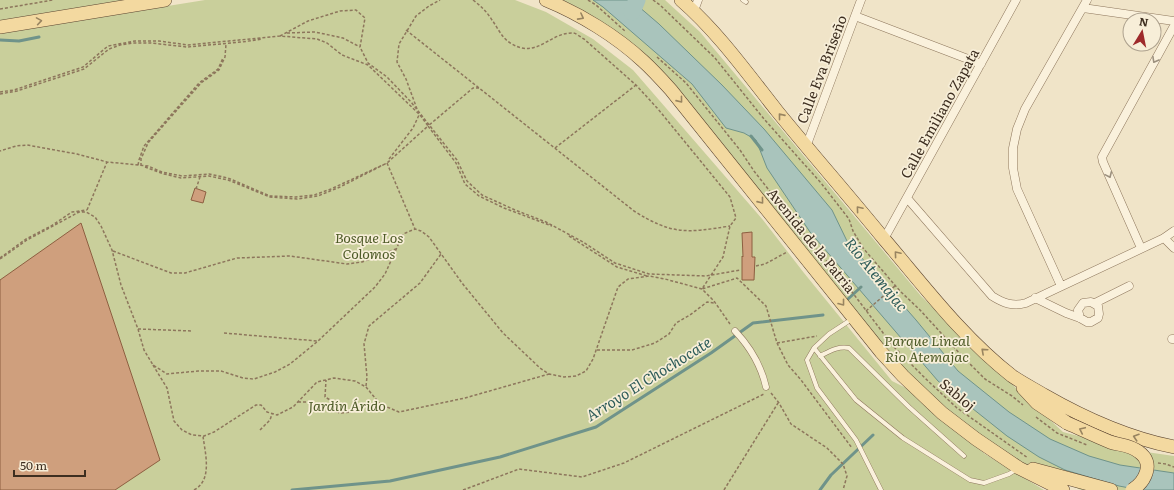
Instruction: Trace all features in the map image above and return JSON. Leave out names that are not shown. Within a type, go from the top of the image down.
[{"type":"main road","points":[[125,7],[139,0]]},
{"type":"main road","points":[[0,27],[165,0]]},
{"type":"main road","name":"Avenida de la Patria","points":[[546,0],[584,18],[608,34],[642,60],[671,90],[881,352],[903,376],[942,413],[976,439],[1019,468],[1063,490]]},
{"type":"main road","points":[[681,0],[696,6],[718,37],[806,147],[960,327],[978,345],[1014,377],[1037,403],[1066,423],[1111,442],[1140,452],[1146,460],[1147,470],[1144,479],[1139,486],[1132,490]]},
{"type":"main road","points":[[1014,377],[1056,402],[1089,418],[1132,435],[1174,447]]},
{"type":"main road","points":[[1019,468],[1035,469],[1111,490]]},
{"type":"street","name":"Calle Eva Briseño","points":[[806,147],[861,0]]},
{"type":"street","name":"Calle Emiliano Zapata","points":[[884,239],[1016,0]]},
{"type":"street","points":[[1061,286],[1017,189],[1013,168],[1013,148],[1017,129],[1025,109],[1087,0]]},
{"type":"street","points":[[1083,8],[1174,21]]},
{"type":"street","points":[[855,16],[981,64]]},
{"type":"street","points":[[1140,248],[1102,157],[1174,26]]},
{"type":"street","points":[[907,198],[992,296],[1013,305],[1020,305],[1164,238],[1174,231]]},
{"type":"street","points":[[1164,238],[1174,248]]},
{"type":"street","points":[[1080,318],[1078,310],[1083,303],[1095,303],[1129,286]]},
{"type":"street","points":[[1035,298],[1087,322],[1091,322],[1098,318],[1099,310],[1095,303]]},
{"type":"street","points":[[736,331],[745,342],[762,371],[766,387]]},
{"type":"lane","points":[[854,318],[830,334],[814,348],[807,360],[817,388],[856,440],[881,490]]},
{"type":"lane","points":[[820,356],[841,347],[849,348],[909,408],[964,456]]},
{"type":"lane","points":[[814,348],[856,400],[903,438],[970,480],[984,483],[1009,474],[1019,468]]},
{"type":"path","points":[[0,9],[53,0]]},
{"type":"path","points":[[420,115],[406,79],[397,62],[399,44],[406,30],[416,16],[440,0]]},
{"type":"path","points":[[473,0],[481,6],[492,19],[504,38],[511,44],[520,48],[532,49],[563,35],[574,33],[596,48],[636,85],[658,109],[730,197],[736,218],[730,226],[723,257],[702,289]]},
{"type":"path","points":[[653,0],[715,58],[768,124],[821,183],[849,219],[853,231],[863,248],[900,291]]},
{"type":"path","points":[[280,36],[308,21],[340,11],[356,10],[365,18],[360,47]]},
{"type":"path","points":[[406,30],[634,211],[669,229],[688,232],[730,226]]},
{"type":"path","points":[[286,33],[316,32],[343,38],[360,47],[368,63],[387,77],[418,111],[456,163],[465,184],[480,196],[504,208],[554,227],[581,242],[617,267],[702,289],[716,303],[736,331]]},
{"type":"path","points":[[0,93],[14,90],[83,67],[108,46],[135,41],[159,41],[188,45],[226,43],[280,36],[317,39],[326,43],[342,56],[368,64],[420,115],[457,160],[467,181],[482,195],[546,222],[583,242],[615,263],[649,274],[711,275],[740,270]]},
{"type":"path","points":[[140,166],[139,160],[144,146],[199,83],[218,70],[224,57],[226,43]]},
{"type":"path","points":[[555,148],[636,85]]},
{"type":"path","points":[[140,166],[181,178],[209,176],[228,180],[270,197],[297,199],[318,196],[383,166],[428,125],[473,88],[480,88]]},
{"type":"path","points":[[0,150],[27,145],[77,154],[107,162],[148,166],[162,172],[182,176],[209,174],[228,178],[270,196],[296,197],[314,195],[331,190],[387,163],[413,128],[420,115]]},
{"type":"path","points":[[87,211],[107,162]]},
{"type":"path","points":[[387,163],[415,229]]},
{"type":"path","points":[[196,189],[200,177]]},
{"type":"path","points":[[0,258],[27,240],[79,212],[87,211],[95,217],[101,226],[112,250],[121,285],[138,329],[144,350],[167,388],[174,421],[182,430],[192,435],[203,436],[214,432],[256,405],[261,405],[267,412],[277,415],[293,407],[316,382],[334,378],[355,381],[366,387],[380,404],[399,412],[465,398],[549,374]]},
{"type":"path","points":[[153,365],[167,374],[198,371],[221,371],[243,378],[254,379],[275,372],[290,364],[318,341],[375,287],[385,274],[403,234],[415,229],[421,230],[429,237],[462,283],[503,333],[540,368],[549,374],[564,377],[576,376],[586,371],[594,360],[618,287],[628,279],[649,276]]},
{"type":"path","points":[[756,266],[765,264],[796,245]]},
{"type":"path","points":[[112,250],[171,273],[184,273],[237,258],[290,256],[347,264],[362,262],[396,249]]},
{"type":"path","points":[[366,387],[367,377],[364,344],[368,326],[420,284],[441,254]]},
{"type":"path","points":[[702,289],[737,278],[766,306],[777,343],[788,365],[855,452]]},
{"type":"path","points":[[866,311],[895,285]]},
{"type":"path","name":"Sabloj","points":[[849,288],[893,346],[928,381],[986,429],[1030,460]]},
{"type":"path","points":[[597,350],[632,350],[655,343],[669,334],[676,323],[690,316],[707,302],[716,303]]},
{"type":"path","points":[[138,329],[193,331]]},
{"type":"path","points":[[224,333],[318,341]]},
{"type":"path","points":[[777,343],[830,334]]},
{"type":"path","points":[[298,402],[310,402],[340,413],[351,412],[324,397],[326,380]]},
{"type":"path","points":[[463,490],[519,469],[582,477],[624,463],[770,392],[779,403],[791,424],[827,448],[843,464],[847,476],[843,490]]},
{"type":"path","points":[[724,490],[779,403]]},
{"type":"path","points":[[260,430],[270,420],[272,414]]},
{"type":"path","points":[[194,490],[200,486],[205,478],[206,458],[203,436]]},
{"type":"green space","points":[[0,0],[138,0],[0,24]]},
{"type":"green space","name":"Bosque Los Colomos","points":[[205,0],[515,0],[546,12],[593,39],[633,70],[763,220],[892,381],[906,388],[985,454],[1044,490],[0,490],[0,33]]},
{"type":"green space","name":"Parque Lineal Rio Atemajac","points":[[559,0],[665,0],[700,32],[921,296],[1020,392],[1063,432],[1132,450],[1174,456],[1174,490],[1081,490],[1015,461],[948,412],[902,369],[672,87]]},
{"type":"water","points":[[593,0],[631,0],[659,24],[722,85],[764,129],[832,210],[847,241],[958,371],[1009,412],[1050,439],[1089,456],[1120,465],[1174,473],[1174,490],[1140,490],[1119,486],[1065,470],[1039,457],[1007,436],[938,381],[810,232],[767,168],[756,140],[744,133],[726,128],[692,84]]},
{"type":"building","points":[[195,188],[206,192],[203,203],[191,200]]},
{"type":"building","points":[[81,223],[160,460],[115,490],[0,490],[0,280]]},
{"type":"building","points":[[752,232],[752,257],[755,257],[754,280],[742,280],[742,233]]},
{"type":"waterway","points":[[632,12],[637,0]]},
{"type":"waterway","points":[[0,40],[19,41],[39,37]]},
{"type":"waterway","name":"Río Atemajac","points":[[751,136],[762,150]]},
{"type":"waterway","points":[[848,299],[861,287]]},
{"type":"waterway","name":"Arroyo El Chochocate","points":[[292,490],[390,481],[500,457],[596,427],[711,353],[753,323],[823,315]]},
{"type":"waterway","points":[[820,490],[831,475],[873,435]]},
{"type":"park label","name":"Jardín Árido","points":[[347,405]]}]
